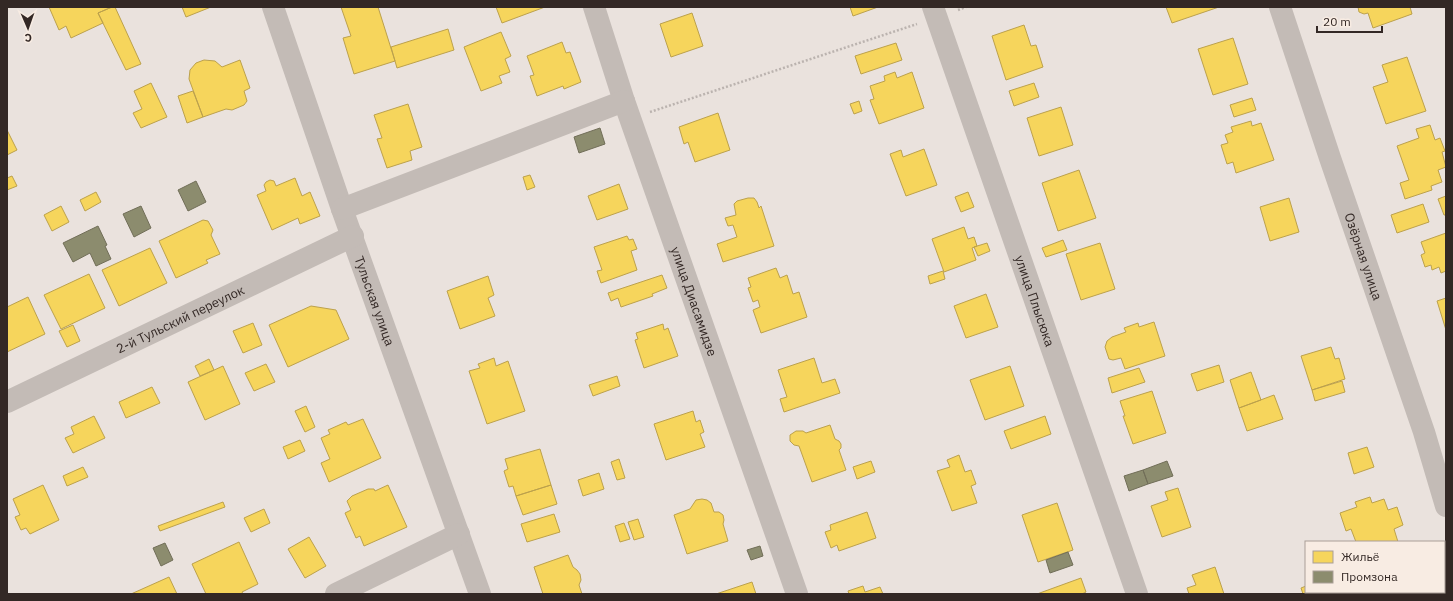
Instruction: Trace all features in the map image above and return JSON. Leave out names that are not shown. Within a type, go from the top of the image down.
[{"type":"street","name":"Тульская улица","points":[[272,7],[342,209],[353,236],[480,594]]},
{"type":"street","name":"улица Диасамидзе","points":[[594,7],[628,110],[797,594]]},
{"type":"street","name":"Озёрная улица","points":[[1280,7],[1424,432],[1446,506]]},
{"type":"street","name":"улица Плысюка","points":[[935,12],[1137,594]]},
{"type":"street","points":[[342,209],[628,110]]},
{"type":"street","name":"2-й Тульский переулок","points":[[7,402],[353,236]]},
{"type":"street","points":[[336,594],[459,534]]},
{"type":"path","points":[[628,110],[935,12],[966,7]]},
{"type":"building: Жильё","points":[[49,7],[112,7],[98,13],[103,23],[71,38],[66,26],[59,30]]},
{"type":"building: Жильё","points":[[115,7],[141,64],[126,70],[98,13]]},
{"type":"building: Жильё","points":[[182,7],[211,7],[186,17]]},
{"type":"building: Жильё","points":[[341,7],[378,7],[395,61],[354,74],[343,38],[351,36]]},
{"type":"building: Жильё","points":[[496,7],[545,7],[502,23]]},
{"type":"building: Жильё","points":[[850,7],[878,7],[853,16]]},
{"type":"building: Жильё","points":[[1166,7],[1219,7],[1172,23]]},
{"type":"building: Жильё","points":[[1358,7],[1410,7],[1412,14],[1373,28],[1368,13],[1364,14],[1359,12]]},
{"type":"building: Жильё","points":[[692,13],[703,46],[671,57],[660,24]]},
{"type":"building: Жильё","points":[[1024,25],[1031,46],[1036,45],[1043,67],[1006,80],[992,36]]},
{"type":"building: Жильё","points":[[448,29],[454,50],[397,68],[391,47]]},
{"type":"building: Жильё","points":[[501,32],[511,56],[505,59],[510,72],[499,76],[502,83],[481,91],[464,47]]},
{"type":"building: Жильё","points":[[1233,38],[1248,84],[1213,95],[1198,49]]},
{"type":"building: Жильё","points":[[562,42],[566,53],[570,52],[581,82],[564,89],[563,86],[537,96],[530,76],[534,75],[527,56]]},
{"type":"building: Жильё","points":[[896,43],[902,60],[861,74],[855,56]]},
{"type":"building: Жильё","points":[[1407,57],[1426,111],[1386,124],[1373,87],[1388,82],[1382,65]]},
{"type":"building: Жильё","points":[[204,60],[215,61],[222,67],[240,60],[250,88],[244,91],[247,101],[244,105],[232,110],[226,109],[203,117],[189,79],[190,70],[196,63]]},
{"type":"building: Жильё","points":[[895,72],[897,78],[912,72],[924,108],[879,124],[870,100],[874,99],[870,86],[885,81],[884,76]]},
{"type":"building: Жильё","points":[[151,83],[167,117],[141,128],[133,113],[142,109],[134,91]]},
{"type":"building: Жильё","points":[[1034,83],[1039,97],[1014,106],[1009,91]]},
{"type":"building: Жильё","points":[[193,91],[203,117],[187,123],[178,96]]},
{"type":"building: Жильё","points":[[1252,98],[1256,110],[1234,117],[1230,105]]},
{"type":"building: Жильё","points":[[859,101],[862,111],[854,114],[850,104]]},
{"type":"building: Жильё","points":[[408,104],[422,147],[410,151],[412,160],[387,168],[377,139],[382,138],[374,115]]},
{"type":"building: Жильё","points":[[1061,107],[1073,145],[1039,156],[1027,118]]},
{"type":"building: Жильё","points":[[718,113],[730,150],[695,162],[688,142],[684,144],[679,127]]},
{"type":"building: Жильё","points":[[1251,121],[1252,126],[1261,123],[1274,160],[1236,173],[1233,162],[1227,164],[1221,145],[1228,143],[1225,135],[1233,132],[1231,127]]},
{"type":"building: Жильё","points":[[1430,125],[1435,140],[1440,138],[1445,151],[1442,152],[1446,167],[1438,170],[1442,182],[1431,186],[1432,190],[1405,199],[1400,183],[1409,180],[1397,146],[1419,138],[1416,129]]},
{"type":"building: Жильё","points":[[7,130],[17,150],[7,155]]},
{"type":"building: Жильё","points":[[924,149],[937,185],[906,196],[890,154],[901,150],[903,157]]},
{"type":"building: Жильё","points":[[1079,170],[1096,218],[1058,231],[1042,183]]},
{"type":"building: Жильё","points":[[530,175],[535,187],[527,190],[523,177]]},
{"type":"building: Жильё","points":[[12,176],[17,186],[7,190],[7,178]]},
{"type":"building: Жильё","points":[[295,178],[302,196],[310,192],[320,216],[300,224],[298,218],[272,230],[257,195],[266,191],[264,185],[270,180],[274,181],[276,186]]},
{"type":"building: Жильё","points":[[619,184],[628,209],[597,220],[588,196]]},
{"type":"building: Жильё","points":[[96,192],[101,202],[85,211],[80,200]]},
{"type":"building: Жильё","points":[[968,192],[974,207],[961,212],[955,197]]},
{"type":"building: Жильё","points":[[1446,196],[1446,215],[1444,215],[1438,199]]},
{"type":"building: Жильё","points":[[754,198],[759,208],[761,206],[774,246],[723,262],[717,244],[737,237],[733,225],[728,226],[725,218],[736,215],[734,204],[737,201]]},
{"type":"building: Жильё","points":[[1289,198],[1299,232],[1270,241],[1260,207]]},
{"type":"building: Жильё","points":[[1423,204],[1429,222],[1397,233],[1391,215]]},
{"type":"building: Жильё","points":[[61,206],[69,222],[52,231],[44,215]]},
{"type":"building: Жильё","points":[[203,220],[208,221],[213,230],[211,235],[220,254],[206,260],[208,263],[176,278],[159,241]]},
{"type":"building: Жильё","points":[[964,227],[968,239],[974,237],[977,246],[972,248],[976,260],[944,272],[932,239]]},
{"type":"building: Жильё","points":[[1446,233],[1446,271],[1441,273],[1439,267],[1432,270],[1431,265],[1425,267],[1421,255],[1425,253],[1421,242]]},
{"type":"building: Жильё","points":[[627,236],[629,240],[633,239],[637,249],[631,251],[637,270],[601,283],[597,271],[602,270],[594,247]]},
{"type":"building: Жильё","points":[[1063,240],[1067,250],[1046,257],[1042,248]]},
{"type":"building: Жильё","points":[[987,243],[990,251],[978,256],[974,247]]},
{"type":"building: Жильё","points":[[1100,243],[1115,289],[1081,300],[1066,254]]},
{"type":"building: Жильё","points":[[150,248],[167,283],[119,306],[102,270]]},
{"type":"building: Жильё","points":[[776,268],[780,278],[787,275],[793,294],[799,292],[807,317],[761,333],[753,310],[760,307],[758,300],[753,302],[748,288],[751,287],[748,278]]},
{"type":"building: Жильё","points":[[943,271],[945,279],[930,284],[928,276]]},
{"type":"building: Жильё","points":[[89,274],[105,308],[61,329],[44,295]]},
{"type":"building: Жильё","points":[[662,275],[667,288],[652,294],[653,296],[621,307],[618,298],[611,301],[608,293]]},
{"type":"building: Жильё","points":[[488,276],[494,295],[488,298],[495,316],[460,329],[447,291]]},
{"type":"building: Жильё","points":[[986,294],[998,327],[966,338],[954,306]]},
{"type":"building: Жильё","points":[[28,297],[45,334],[7,352],[7,307]]},
{"type":"building: Жильё","points":[[1446,298],[1446,330],[1437,301]]},
{"type":"building: Жильё","points":[[311,306],[336,310],[349,339],[288,367],[269,325]]},
{"type":"building: Жильё","points":[[1154,322],[1165,356],[1125,369],[1121,358],[1113,360],[1109,359],[1105,347],[1107,341],[1112,337],[1126,332],[1124,328],[1138,323],[1139,327]]},
{"type":"building: Жильё","points":[[253,323],[262,345],[243,353],[233,331]]},
{"type":"building: Жильё","points":[[663,324],[664,330],[668,328],[678,356],[644,368],[635,340],[638,339],[636,333]]},
{"type":"building: Жильё","points":[[73,325],[80,341],[67,347],[59,331]]},
{"type":"building: Жильё","points":[[1331,347],[1335,359],[1339,358],[1345,379],[1312,390],[1301,356]]},
{"type":"building: Жильё","points":[[494,358],[496,366],[508,361],[525,411],[487,424],[469,371],[480,368],[478,364]]},
{"type":"building: Жильё","points":[[814,358],[822,383],[835,379],[840,393],[784,412],[780,399],[787,397],[778,370]]},
{"type":"building: Жильё","points":[[209,359],[214,370],[200,376],[195,366]]},
{"type":"building: Жильё","points":[[266,364],[275,382],[254,391],[245,373]]},
{"type":"building: Жильё","points":[[1219,365],[1224,382],[1197,391],[1191,374]]},
{"type":"building: Жильё","points":[[223,366],[240,404],[205,420],[188,382]]},
{"type":"building: Жильё","points":[[1010,366],[1024,406],[985,420],[970,380]]},
{"type":"building: Жильё","points":[[1139,368],[1145,382],[1112,393],[1108,378]]},
{"type":"building: Жильё","points":[[1251,372],[1261,400],[1239,408],[1230,380]]},
{"type":"building: Жильё","points":[[617,376],[620,386],[593,396],[589,385]]},
{"type":"building: Жильё","points":[[1342,381],[1345,392],[1315,401],[1312,390]]},
{"type":"building: Жильё","points":[[152,387],[160,403],[126,418],[119,402]]},
{"type":"building: Жильё","points":[[1152,391],[1166,433],[1133,444],[1123,416],[1125,416],[1120,401]]},
{"type":"building: Жильё","points":[[1274,395],[1283,419],[1247,431],[1239,408]]},
{"type":"building: Жильё","points":[[306,406],[315,427],[305,432],[295,411]]},
{"type":"building: Жильё","points":[[693,411],[696,422],[700,420],[704,432],[700,434],[705,447],[666,460],[654,424]]},
{"type":"building: Жильё","points":[[94,416],[105,438],[73,453],[65,438],[74,434],[71,427]]},
{"type":"building: Жильё","points":[[1045,416],[1051,434],[1011,449],[1004,431]]},
{"type":"building: Жильё","points":[[363,419],[381,458],[329,482],[321,463],[330,459],[321,438],[330,434],[328,430],[346,422],[348,425]]},
{"type":"building: Жильё","points":[[830,425],[835,439],[841,444],[841,448],[839,450],[846,470],[812,482],[799,446],[794,445],[790,441],[790,435],[796,431],[803,431],[806,433]]},
{"type":"building: Жильё","points":[[300,440],[305,451],[288,459],[283,447]]},
{"type":"building: Жильё","points":[[1367,447],[1374,467],[1354,474],[1348,453]]},
{"type":"building: Жильё","points":[[540,449],[551,485],[516,496],[513,486],[509,487],[504,471],[508,469],[505,459]]},
{"type":"building: Жильё","points":[[959,455],[965,472],[971,470],[976,484],[971,486],[977,503],[952,511],[937,471],[950,467],[947,460]]},
{"type":"building: Жильё","points":[[619,459],[625,478],[617,480],[611,462]]},
{"type":"building: Жильё","points":[[871,461],[875,472],[857,479],[853,467]]},
{"type":"building: Жильё","points":[[83,467],[88,477],[67,486],[63,476]]},
{"type":"building: Жильё","points":[[599,473],[604,489],[583,496],[578,480]]},
{"type":"building: Жильё","points":[[43,485],[59,520],[30,534],[26,528],[21,530],[15,517],[20,515],[13,499]]},
{"type":"building: Жильё","points":[[388,485],[407,527],[364,546],[360,536],[356,538],[345,513],[351,510],[347,501],[352,496],[368,489],[374,489],[375,491]]},
{"type":"building: Жильё","points":[[551,485],[557,504],[523,515],[516,496]]},
{"type":"building: Жильё","points":[[1178,488],[1191,527],[1162,537],[1151,506],[1168,500],[1165,492]]},
{"type":"building: Жильё","points":[[1370,497],[1372,503],[1384,499],[1388,510],[1397,507],[1403,525],[1394,529],[1398,541],[1356,541],[1351,529],[1346,531],[1340,513],[1357,507],[1355,502]]},
{"type":"building: Жильё","points":[[702,499],[711,503],[714,512],[719,512],[723,515],[723,524],[728,541],[687,554],[674,515],[690,509],[696,500]]},
{"type":"building: Жильё","points":[[223,502],[225,507],[160,531],[158,526]]},
{"type":"building: Жильё","points":[[1057,503],[1073,550],[1038,562],[1022,515]]},
{"type":"building: Жильё","points":[[264,509],[270,523],[251,532],[244,518]]},
{"type":"building: Жильё","points":[[867,512],[876,538],[839,551],[837,545],[831,548],[825,532],[831,530],[830,525]]},
{"type":"building: Жильё","points":[[554,514],[560,532],[527,542],[521,524]]},
{"type":"building: Жильё","points":[[638,519],[644,537],[634,540],[628,522]]},
{"type":"building: Жильё","points":[[624,523],[630,539],[620,542],[615,526]]},
{"type":"building: Жильё","points":[[309,537],[326,566],[305,578],[288,549]]},
{"type":"building: Жильё","points":[[239,542],[258,584],[242,592],[243,594],[206,594],[192,564]]},
{"type":"building: Жильё","points":[[568,555],[573,567],[580,574],[581,580],[579,585],[582,594],[543,594],[534,567]]},
{"type":"building: Жильё","points":[[1215,567],[1224,594],[1189,594],[1187,588],[1196,585],[1192,575]]},
{"type":"building: Жильё","points":[[169,577],[177,594],[131,594]]},
{"type":"building: Жильё","points":[[1081,578],[1086,592],[1082,594],[1037,594]]},
{"type":"building: Жильё","points":[[752,582],[756,594],[716,594]]},
{"type":"building: Жильё","points":[[863,586],[865,592],[880,587],[883,594],[849,594],[848,591]]},
{"type":"building: Жильё","points":[[1305,586],[1305,593],[1329,594],[1303,594],[1301,588]]},
{"type":"building: Промзона","points":[[600,128],[605,144],[579,153],[574,137]]},
{"type":"building: Промзона","points":[[196,181],[206,202],[188,211],[178,190]]},
{"type":"building: Промзона","points":[[141,206],[151,228],[134,237],[123,214]]},
{"type":"building: Промзона","points":[[98,226],[107,245],[105,246],[111,259],[96,266],[90,253],[73,262],[63,243]]},
{"type":"building: Промзона","points":[[1167,461],[1173,476],[1148,484],[1143,470]]},
{"type":"building: Промзона","points":[[1143,470],[1148,484],[1129,491],[1124,476]]},
{"type":"building: Промзона","points":[[165,543],[173,560],[161,566],[153,548]]},
{"type":"building: Промзона","points":[[760,546],[763,556],[751,560],[747,550]]},
{"type":"building: Промзона","points":[[1068,552],[1073,565],[1050,573],[1046,560]]}]
